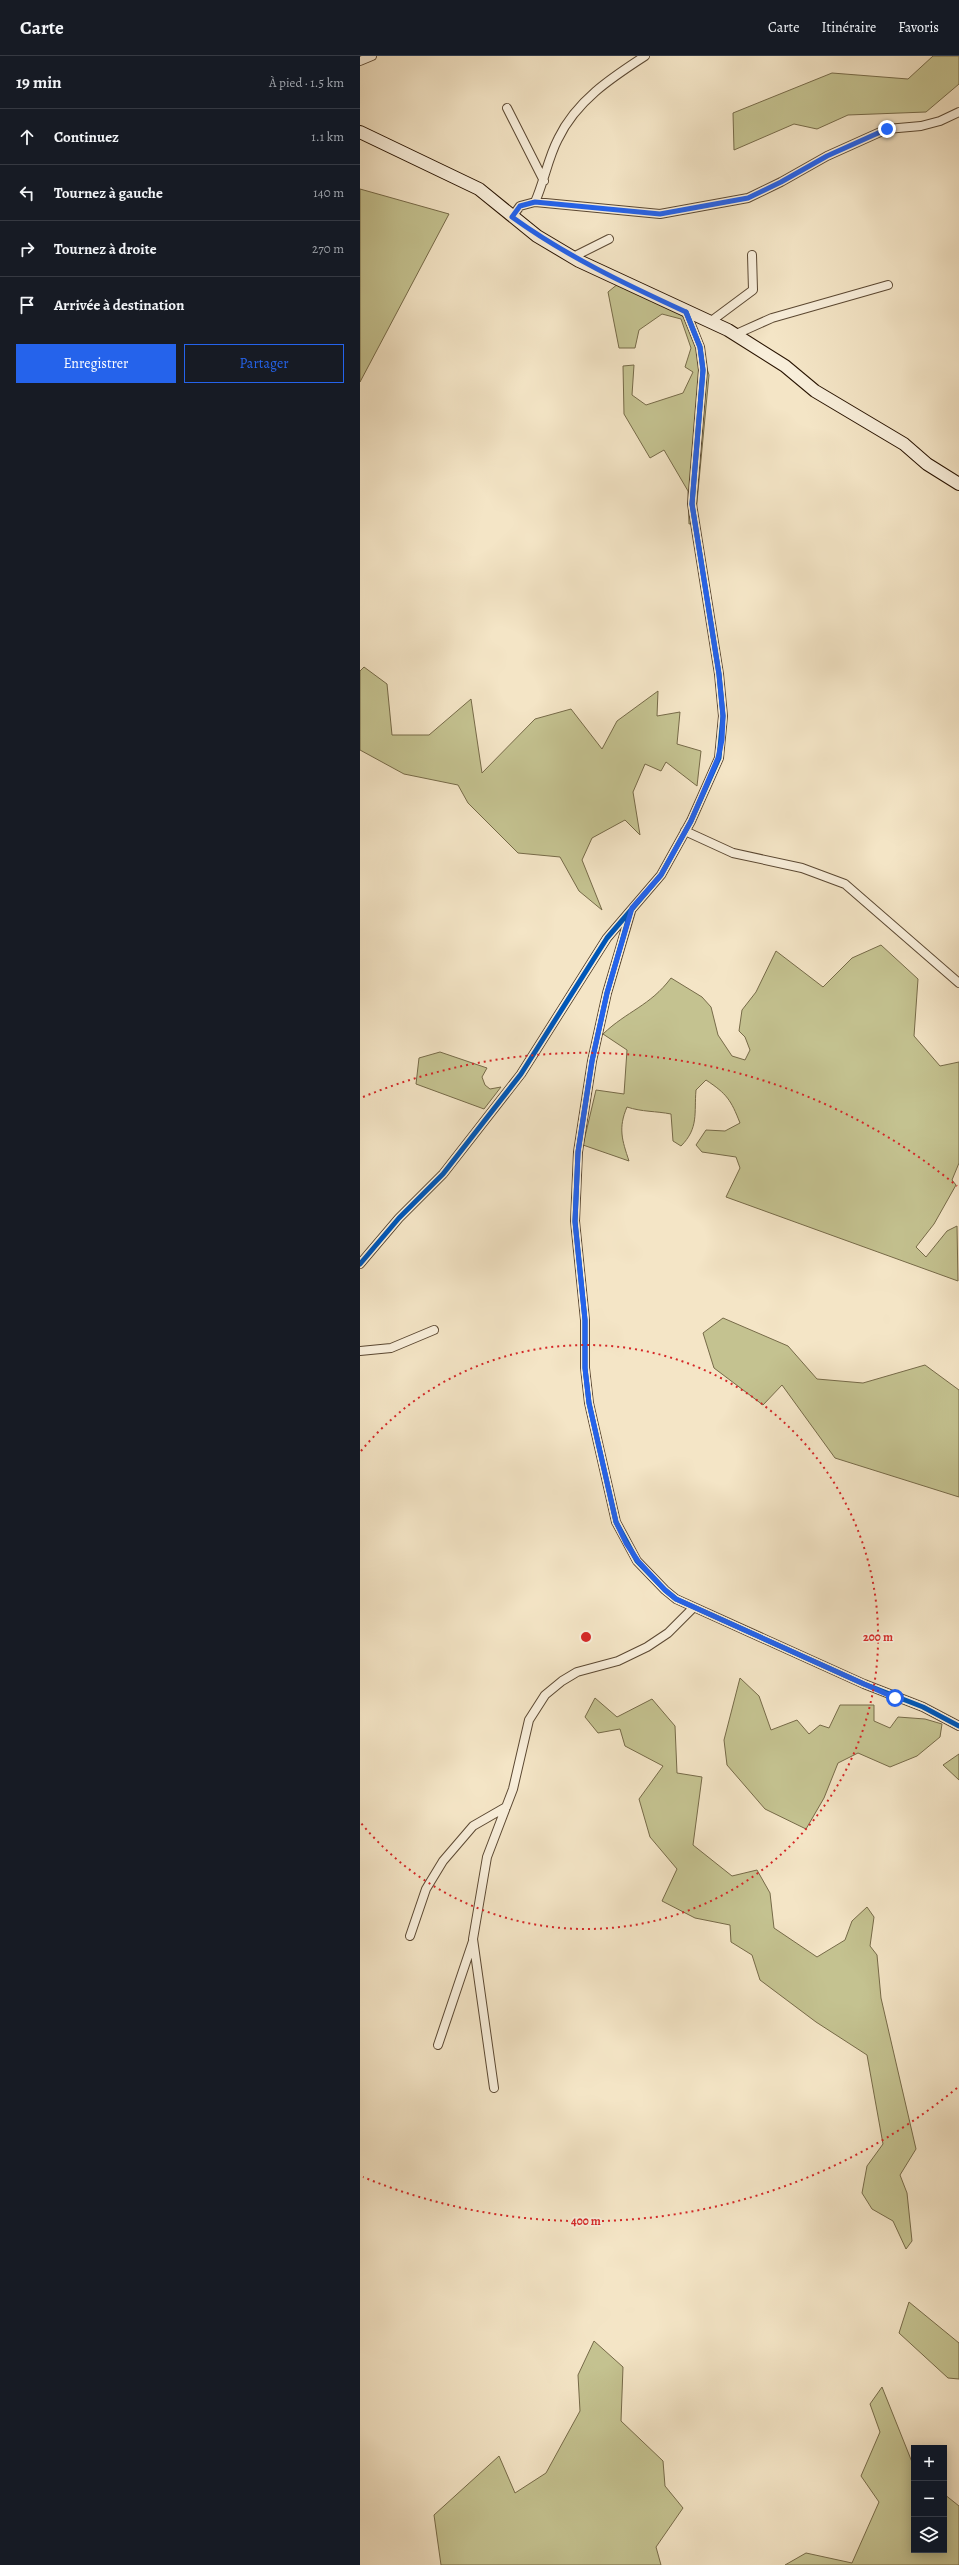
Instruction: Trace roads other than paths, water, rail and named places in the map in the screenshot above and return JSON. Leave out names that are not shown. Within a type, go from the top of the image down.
[{"type":"street","points":[[360,61],[372,56]]},
{"type":"street","points":[[535,202],[544,181],[557,140],[574,113],[601,88],[645,56]]},
{"type":"street","points":[[507,108],[544,181]]},
{"type":"street","points":[[512,217],[520,206],[535,202],[582,205],[656,215],[748,198],[781,182],[827,156],[887,129],[921,126],[940,121],[959,112]]},
{"type":"street","points":[[360,132],[479,189],[537,236],[573,257],[686,312],[710,322],[734,335],[785,366],[815,391],[904,444],[927,464],[959,484]]},
{"type":"street","points":[[573,257],[609,239]]},
{"type":"street","points":[[710,322],[753,290],[752,255]]},
{"type":"street","points":[[734,335],[754,324],[772,318],[888,285]]},
{"type":"street","points":[[360,1264],[399,1218],[443,1174],[521,1074],[607,938],[661,875],[685,831],[718,758],[723,716],[709,602],[692,504],[703,370],[700,347],[686,312]]},
{"type":"street","points":[[685,831],[733,853],[802,868],[845,884],[959,983]]},
{"type":"street","points":[[632,908],[598,1030],[578,1152],[575,1222],[585,1320],[585,1368],[594,1428],[619,1529],[638,1561],[651,1577],[665,1590],[693,1608],[864,1684],[923,1707],[959,1726]]},
{"type":"street","points":[[360,1351],[391,1348],[434,1330]]},
{"type":"street","points":[[438,2045],[473,1939],[487,1857],[520,1765],[529,1720],[545,1695],[577,1672],[618,1662],[647,1647],[668,1633],[693,1608]]},
{"type":"street","points":[[410,1936],[426,1889],[443,1861],[473,1826],[506,1807]]},
{"type":"street","points":[[473,1939],[494,2088]]}]
